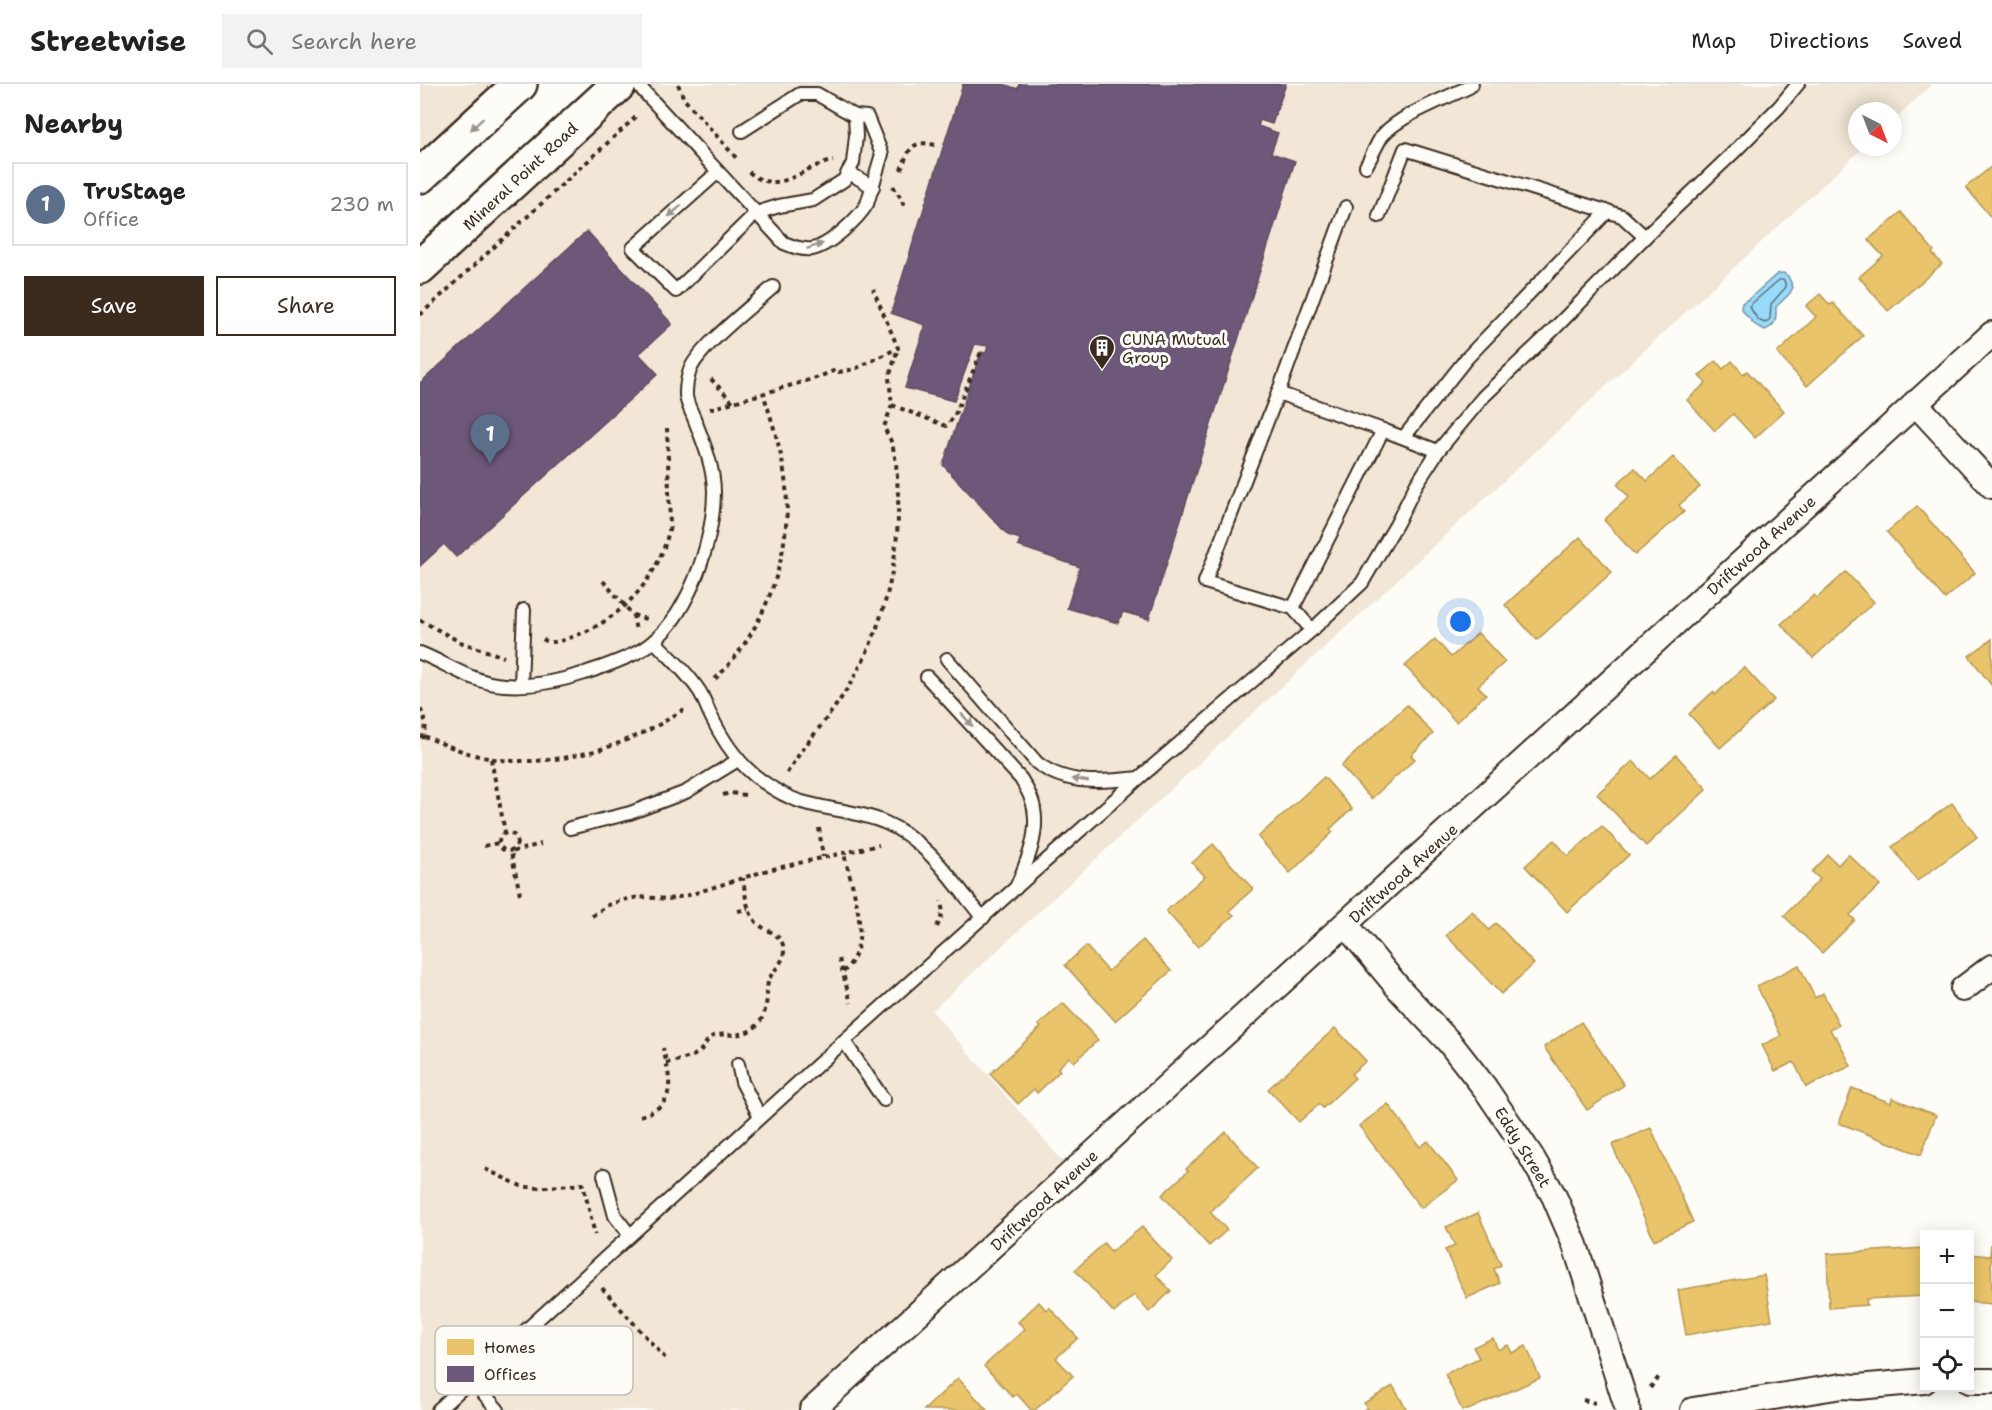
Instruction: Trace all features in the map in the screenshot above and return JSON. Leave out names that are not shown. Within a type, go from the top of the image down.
[{"type":"main road","points":[[420,176],[520,84]]},
{"type":"main road","name":"Mineral Point Road","points":[[420,267],[619,84]]},
{"type":"street","name":"Driftwood Avenue","points":[[812,1410],[1992,334]]},
{"type":"street","points":[[1916,403],[1992,486]]},
{"type":"street","name":"Eddy Street","points":[[1346,925],[1401,991],[1449,1042],[1485,1088],[1531,1156],[1554,1196],[1575,1245],[1628,1410]]},
{"type":"street","points":[[1963,989],[1992,967]]},
{"type":"street","points":[[1693,1410],[1842,1386],[1920,1381]]},
{"type":"street","points":[[1974,1381],[1992,1381]]},
{"type":"lane","points":[[637,84],[784,243],[801,249],[814,249],[836,236],[863,212],[882,154],[867,117],[855,116],[817,94],[800,94],[742,131]]},
{"type":"lane","points":[[1366,166],[1383,135],[1398,123],[1472,84]]},
{"type":"lane","points":[[529,1326],[1138,778],[1312,630],[1362,583],[1416,485],[1438,451],[1483,397],[1732,154],[1779,107],[1798,84]]},
{"type":"lane","points":[[718,172],[633,248],[676,291],[756,213],[813,200],[844,180],[851,167],[855,116]]},
{"type":"lane","points":[[1379,216],[1405,149],[1622,216],[1645,237]]},
{"type":"lane","points":[[851,167],[873,187]]},
{"type":"lane","points":[[1312,630],[1293,608],[1205,582],[1278,393],[1346,207]]},
{"type":"lane","points":[[1404,437],[1466,359],[1608,211]]},
{"type":"lane","points":[[420,653],[481,681],[505,685],[543,683],[582,674],[613,664],[654,641],[684,603],[700,569],[711,528],[714,491],[709,461],[685,394],[691,370],[702,351],[773,287]]},
{"type":"lane","points":[[1278,393],[1438,451]]},
{"type":"lane","points":[[1293,608],[1383,430]]},
{"type":"lane","points":[[521,684],[524,610]]},
{"type":"lane","points":[[654,641],[690,678],[701,693],[720,736],[738,760],[773,789],[800,802],[887,823],[913,839],[932,857],[983,918]]},
{"type":"lane","points":[[947,659],[1037,763],[1047,770],[1084,782],[1138,778]]},
{"type":"lane","points":[[927,677],[1020,778],[1028,792],[1034,808],[1035,820],[1028,857],[1015,891]]},
{"type":"lane","points":[[570,828],[630,813],[686,792],[738,760]]},
{"type":"lane","points":[[844,1041],[884,1100]]},
{"type":"lane","points":[[738,1064],[741,1082],[760,1117]]},
{"type":"lane","points":[[603,1175],[615,1216],[629,1234]]},
{"type":"lane","points":[[438,1410],[454,1395]]},
{"type":"lane","points":[[485,1395],[498,1410]]},
{"type":"path","points":[[678,84],[684,99],[758,180],[778,183],[825,162],[838,161],[851,167]]},
{"type":"path","points":[[420,315],[636,117]]},
{"type":"path","points":[[894,186],[909,150],[916,144],[924,142],[935,145]]},
{"type":"path","points":[[876,173],[894,186],[905,209]]},
{"type":"path","points":[[787,772],[822,726],[854,678],[884,604],[891,575],[898,524],[897,478],[894,448],[885,427],[892,405],[889,378],[898,348],[873,289]]},
{"type":"path","points":[[706,398],[710,409],[836,370],[838,372],[855,369],[898,348]]},
{"type":"path","points":[[892,405],[946,426],[954,417],[981,352]]},
{"type":"path","points":[[709,385],[714,373]]},
{"type":"path","points":[[711,379],[733,402]]},
{"type":"path","points":[[714,680],[725,669],[757,623],[766,604],[783,548],[787,522],[786,486],[781,453],[763,393]]},
{"type":"path","points":[[542,638],[552,642],[580,635],[609,620],[648,580],[662,555],[667,539],[670,513],[667,428]]},
{"type":"path","points":[[603,581],[633,615]]},
{"type":"path","points":[[420,620],[460,642],[508,657]]},
{"type":"path","points":[[424,736],[491,759],[526,761],[546,759],[593,750],[636,736],[686,708]]},
{"type":"path","points":[[420,709],[425,717],[424,736],[420,741]]},
{"type":"path","points":[[491,759],[506,832]]},
{"type":"path","points":[[718,797],[731,793],[748,797]]},
{"type":"path","points":[[812,826],[829,830]]},
{"type":"path","points":[[819,828],[823,858]]},
{"type":"path","points":[[498,843],[501,834],[506,832],[511,833],[517,840],[511,852],[520,894]]},
{"type":"path","points":[[870,839],[888,850]]},
{"type":"path","points":[[484,846],[498,843]]},
{"type":"path","points":[[498,843],[501,848],[511,852],[541,844]]},
{"type":"path","points":[[591,916],[608,905],[623,900],[639,897],[669,899],[703,891],[768,870],[879,844]]},
{"type":"path","points":[[843,972],[855,959],[860,930],[844,853]]},
{"type":"path","points":[[666,1063],[692,1056],[700,1051],[710,1037],[721,1034],[741,1034],[752,1030],[763,1018],[768,983],[782,962],[784,947],[774,933],[758,924],[748,909],[743,878]]},
{"type":"path","points":[[936,927],[943,913],[943,905],[938,894]]},
{"type":"path","points":[[738,911],[748,909]]},
{"type":"path","points":[[839,959],[850,1003]]},
{"type":"path","points":[[640,1116],[653,1112],[664,1103],[669,1082],[663,1047]]},
{"type":"path","points":[[485,1169],[528,1187],[550,1188],[583,1184],[595,1235]]},
{"type":"path","points":[[602,1288],[664,1358]]},
{"type":"path","points":[[1650,1388],[1659,1377]]},
{"type":"path","points":[[1583,1400],[1595,1403]]},
{"type":"shaded area","points":[[420,84],[520,84],[420,176]]},
{"type":"shaded area","points":[[619,84],[1932,84],[1902,112],[1902,102],[1848,102],[1848,156],[1854,156],[932,1011],[1073,1173],[812,1410],[420,1410],[420,267]]},
{"type":"water","points":[[1783,273],[1788,276],[1793,287],[1776,307],[1774,324],[1765,330],[1755,325],[1741,309],[1742,303],[1777,274]]},
{"type":"building: Homes","points":[[1992,166],[1992,219],[1966,187]]},
{"type":"building: Homes","points":[[1901,212],[1942,264],[1888,311],[1859,277],[1883,256],[1868,240]]},
{"type":"building: Homes","points":[[1820,294],[1830,305],[1833,303],[1863,336],[1807,386],[1777,353],[1816,317],[1806,306]]},
{"type":"building: Homes","points":[[1716,361],[1723,369],[1732,361],[1743,374],[1747,371],[1784,411],[1755,438],[1733,414],[1715,431],[1687,400],[1706,383],[1699,376]]},
{"type":"building: Homes","points":[[1673,457],[1700,487],[1679,505],[1684,512],[1635,555],[1604,520],[1629,497],[1617,484],[1635,468],[1647,481]]},
{"type":"building: Homes","points":[[1917,506],[1975,573],[1945,599],[1887,532]]},
{"type":"building: Homes","points":[[1580,537],[1612,572],[1537,640],[1505,605]]},
{"type":"building: Homes","points":[[1846,572],[1874,602],[1813,658],[1781,624],[1814,595],[1817,598]]},
{"type":"building: Homes","points":[[1478,633],[1505,662],[1478,686],[1486,694],[1456,722],[1405,666],[1435,639],[1451,657]]},
{"type":"building: Homes","points":[[1992,639],[1992,686],[1969,656]]},
{"type":"building: Homes","points":[[1744,667],[1774,700],[1720,748],[1689,714],[1713,692],[1715,695]]},
{"type":"building: Homes","points":[[1407,705],[1433,734],[1411,755],[1415,759],[1371,799],[1341,766]]},
{"type":"building: Homes","points":[[1676,755],[1707,789],[1646,846],[1597,794],[1633,761],[1650,779]]},
{"type":"building: Homes","points":[[1324,777],[1352,809],[1330,829],[1333,832],[1290,873],[1258,837]]},
{"type":"building: Homes","points":[[1952,803],[1977,837],[1917,881],[1892,847]]},
{"type":"building: Homes","points":[[1602,826],[1629,855],[1567,912],[1525,866],[1554,840],[1568,856]]},
{"type":"building: Homes","points":[[1213,844],[1253,889],[1229,911],[1234,915],[1198,947],[1166,911],[1205,876],[1192,863]]},
{"type":"building: Homes","points":[[1848,854],[1880,885],[1850,915],[1855,920],[1822,953],[1784,916],[1820,879],[1812,872],[1828,855],[1838,865]]},
{"type":"building: Homes","points":[[1472,911],[1489,930],[1496,923],[1534,964],[1501,994],[1446,935]]},
{"type":"building: Homes","points":[[1143,940],[1171,971],[1115,1021],[1065,965],[1086,946],[1108,971]]},
{"type":"building: Homes","points":[[1799,965],[1815,998],[1823,993],[1839,1025],[1830,1029],[1851,1066],[1806,1087],[1794,1062],[1775,1071],[1762,1045],[1781,1036],[1757,986]]},
{"type":"building: Homes","points":[[1063,1003],[1098,1040],[1074,1062],[1069,1057],[1058,1068],[1060,1071],[1037,1093],[1034,1089],[1018,1104],[990,1074],[1041,1027],[1038,1025]]},
{"type":"building: Homes","points":[[1581,1022],[1624,1085],[1587,1110],[1544,1047]]},
{"type":"building: Homes","points":[[1335,1028],[1366,1061],[1351,1074],[1355,1078],[1323,1108],[1319,1104],[1299,1122],[1268,1089]]},
{"type":"building: Homes","points":[[1852,1088],[1891,1103],[1892,1098],[1936,1115],[1921,1155],[1839,1123]]},
{"type":"building: Homes","points":[[1388,1104],[1420,1147],[1428,1141],[1458,1180],[1421,1208],[1359,1126]]},
{"type":"building: Homes","points":[[1651,1128],[1693,1222],[1654,1240],[1612,1145]]},
{"type":"building: Homes","points":[[1226,1132],[1258,1168],[1210,1212],[1227,1230],[1209,1246],[1162,1195]]},
{"type":"building: Homes","points":[[1478,1213],[1501,1265],[1494,1269],[1500,1283],[1467,1298],[1445,1250],[1455,1246],[1446,1227]]},
{"type":"building: Homes","points":[[1142,1227],[1172,1260],[1156,1275],[1171,1291],[1149,1312],[1134,1295],[1114,1313],[1075,1270],[1104,1243],[1111,1252]]},
{"type":"building: Homes","points":[[1991,1243],[1992,1304],[1974,1302],[1974,1254],[1990,1256]]},
{"type":"building: Homes","points":[[1920,1248],[1920,1296],[1866,1299],[1867,1305],[1829,1308],[1827,1254]]},
{"type":"building: Homes","points":[[1764,1275],[1772,1320],[1686,1335],[1678,1290]]},
{"type":"building: Homes","points":[[1039,1302],[1046,1310],[1049,1307],[1078,1338],[1056,1358],[1073,1376],[1035,1410],[1031,1410],[1017,1394],[1013,1397],[984,1366],[1025,1329],[1018,1322]]},
{"type":"building: Homes","points":[[1493,1338],[1498,1350],[1508,1345],[1512,1353],[1526,1346],[1540,1378],[1468,1410],[1462,1410],[1445,1374],[1479,1358],[1473,1347]]},
{"type":"building: Homes","points":[[958,1378],[987,1410],[924,1410]]},
{"type":"building: Homes","points":[[1393,1386],[1407,1410],[1363,1410],[1367,1408],[1364,1403]]},
{"type":"building: Offices","name":"CUNA Mutual Group","points":[[963,84],[1003,84],[1018,89],[1019,84],[1286,84],[1272,124],[1260,120],[1258,126],[1278,133],[1271,153],[1295,161],[1149,619],[1123,612],[1118,623],[1067,608],[1080,567],[1018,546],[1020,539],[1008,535],[943,465],[981,352],[986,353],[988,346],[975,344],[954,401],[905,388],[925,325],[891,313]]},
{"type":"building: Offices","points":[[587,231],[672,324],[639,354],[658,374],[456,557],[444,544],[420,566],[420,383]]},
{"type":"place","name":"CUNA Mutual Group","points":[[1102,371]]},
{"type":"place","name":"TruStage","points":[[490,464]]}]
